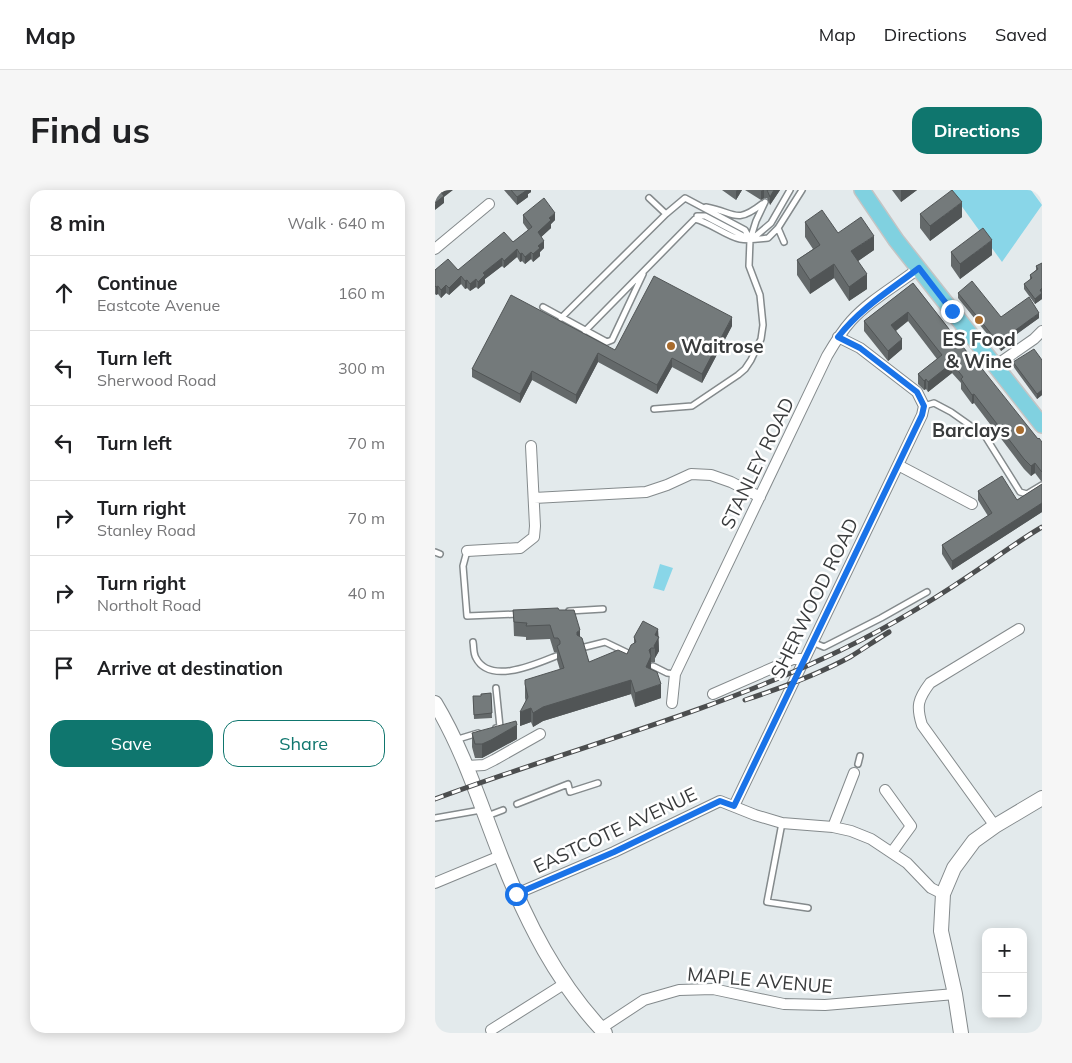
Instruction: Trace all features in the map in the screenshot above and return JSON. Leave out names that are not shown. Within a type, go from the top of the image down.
[{"type":"main road","points":[[862,190],[896,240],[1042,425]]},
{"type":"street","points":[[435,249],[489,204]]},
{"type":"street","name":"STANLEY ROAD","points":[[672,703],[675,674],[827,356],[838,337],[852,320],[869,304],[919,268]]},
{"type":"street","points":[[995,366],[1034,339],[1042,330]]},
{"type":"street","points":[[838,337],[860,348],[910,386],[917,392],[924,406]]},
{"type":"street","name":"SHERWOOD ROAD","points":[[734,806],[922,415],[924,406]]},
{"type":"street","points":[[467,551],[521,548],[535,537],[531,446]]},
{"type":"street","points":[[898,465],[972,504]]},
{"type":"street","points":[[534,498],[646,492],[691,474],[711,475],[731,482],[760,497]]},
{"type":"street","points":[[995,826],[922,725],[918,711],[921,695],[930,683],[1019,628]]},
{"type":"street","points":[[713,694],[793,659],[804,659]]},
{"type":"street","points":[[435,703],[467,766],[500,856],[537,939],[564,984],[602,1031]]},
{"type":"street","points":[[467,766],[484,765],[540,734]]},
{"type":"street","points":[[833,827],[856,768]]},
{"type":"street","points":[[885,790],[911,826],[891,852]]},
{"type":"street","name":"EASTCOTE AVENUE","points":[[516,894],[614,852],[720,801],[782,823],[833,827],[851,831],[871,839],[907,863],[931,888],[943,894]]},
{"type":"street","points":[[961,1033],[955,994],[941,931],[943,894],[954,868],[974,841],[995,826],[1041,802]]},
{"type":"street","points":[[435,883],[500,856]]},
{"type":"street","points":[[491,1030],[564,984]]},
{"type":"street","name":"MAPLE AVENUE","points":[[602,1031],[644,1000],[679,990],[713,989],[785,1004],[825,1006],[955,994]]},
{"type":"lane","points":[[750,240],[771,223],[790,190]]},
{"type":"lane","points":[[696,218],[738,238],[750,240],[768,238],[778,228],[802,190]]},
{"type":"lane","points":[[649,198],[666,214]]},
{"type":"lane","points":[[561,318],[666,214],[685,198],[745,230],[750,240]]},
{"type":"lane","points":[[654,409],[692,406],[745,369],[761,339],[763,325],[760,295],[749,266],[750,240],[765,202],[750,213],[740,217],[699,206]]},
{"type":"lane","points":[[585,331],[696,218],[699,206]]},
{"type":"lane","points":[[778,228],[784,242]]},
{"type":"lane","points":[[543,307],[607,342],[612,340],[645,270]]},
{"type":"lane","points":[[924,406],[934,403],[951,412],[985,436],[1021,492],[1027,494],[1042,485]]},
{"type":"lane","points":[[467,551],[463,566],[467,616],[526,614]]},
{"type":"lane","points":[[812,642],[824,647],[927,592]]},
{"type":"lane","points":[[564,611],[603,609]]},
{"type":"lane","points":[[473,642],[474,655],[477,660],[485,666],[498,670],[519,670],[556,656]]},
{"type":"lane","points":[[581,648],[605,642],[632,655]]},
{"type":"lane","points":[[653,666],[667,673],[675,674]]},
{"type":"lane","points":[[492,729],[500,727],[496,688]]},
{"type":"lane","points":[[455,740],[483,732]]},
{"type":"lane","points":[[856,768],[860,756]]},
{"type":"lane","points":[[517,804],[568,784],[570,792],[598,783]]},
{"type":"lane","points":[[435,818],[503,810]]},
{"type":"lane","points":[[782,823],[767,902],[808,908]]},
{"type":"shaded area","points":[[950,190],[1031,190],[1042,205],[1002,262]]},
{"type":"shaded area","points":[[660,564],[673,568],[664,591],[653,588]]},
{"type":"building","points":[[435,190],[443,190],[441,192],[444,196],[435,203]]},
{"type":"building","points":[[511,190],[527,190],[517,197]]},
{"type":"building","points":[[767,190],[774,190],[770,197]]},
{"type":"building","points":[[952,190],[962,202],[930,226],[920,214]]},
{"type":"building","points":[[544,198],[555,213],[549,218],[551,220],[538,232],[544,241],[533,254],[531,252],[525,257],[517,249],[504,261],[502,258],[483,273],[485,275],[478,282],[476,279],[470,284],[461,276],[449,288],[446,285],[441,290],[438,286],[435,286],[435,270],[448,259],[458,270],[504,232],[513,242],[532,227],[523,215]]},
{"type":"building","points":[[822,210],[838,233],[861,217],[874,236],[851,251],[867,274],[849,287],[834,264],[810,280],[797,260],[820,245],[805,222]]},
{"type":"building","points":[[983,228],[992,240],[960,264],[951,252]]},
{"type":"building","points":[[1042,263],[1042,288],[1040,290],[1042,293],[1035,299],[1024,284],[1032,278],[1030,275],[1038,269],[1036,266]]},
{"type":"building","points":[[654,276],[732,317],[702,374],[672,358],[657,385],[598,353],[576,395],[532,371],[520,394],[472,369],[511,295],[615,350]]},
{"type":"building","points":[[972,281],[1001,317],[1029,297],[1039,313],[1013,332],[1015,335],[1001,346],[958,293]]},
{"type":"building","points":[[913,283],[978,366],[1042,442],[1042,472],[1035,463],[1031,466],[1024,459],[974,394],[972,395],[961,379],[963,377],[952,363],[928,382],[926,379],[924,381],[918,374],[942,355],[908,312],[891,325],[902,339],[888,351],[864,321]]},
{"type":"building","points":[[1034,349],[1042,360],[1042,390],[1037,394],[1013,362]]},
{"type":"building","points":[[1002,476],[1017,500],[1042,484],[1042,503],[952,561],[942,545],[992,513],[978,491]]},
{"type":"building","points":[[558,608],[559,610],[574,610],[580,630],[577,632],[577,635],[582,638],[589,662],[618,650],[627,654],[631,645],[636,642],[634,637],[643,621],[658,629],[655,635],[659,637],[654,646],[655,648],[649,650],[651,656],[646,667],[657,672],[661,684],[635,693],[631,680],[543,707],[533,713],[531,708],[520,712],[528,697],[525,680],[564,668],[557,646],[560,644],[560,641],[558,638],[554,638],[550,625],[526,626],[527,623],[514,622],[513,610]]},
{"type":"building","points":[[491,693],[492,713],[474,715],[473,696]]},
{"type":"building","points":[[516,721],[517,725],[491,740],[482,744],[475,744],[472,733]]},
{"type":"railway","points":[[435,799],[727,699],[822,659],[881,630],[919,608],[1042,527]]},
{"type":"railway","points":[[745,700],[825,670],[850,657],[889,632]]},
{"type":"place","name":"ES Food & Wine","points":[[979,320]]},
{"type":"place","name":"Waitrose","points":[[671,346]]},
{"type":"place","name":"Barclays","points":[[1020,430]]},
{"type":"route","points":[[516,894],[614,852],[720,801],[734,806],[922,415],[924,406],[917,392],[860,348],[838,337],[869,304],[919,268],[952,311]]}]
